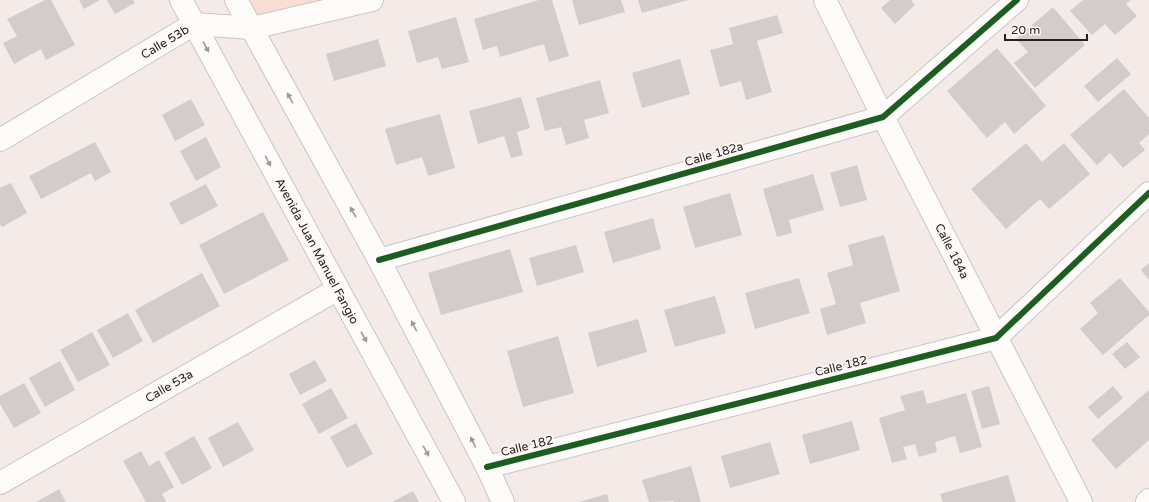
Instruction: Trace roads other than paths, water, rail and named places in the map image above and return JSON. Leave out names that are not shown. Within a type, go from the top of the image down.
[{"type":"street","name":"Avenida Juan Manuel Fangio","points":[[181,0],[454,502]]},
{"type":"street","points":[[236,0],[379,260],[486,467],[502,502]]},
{"type":"street","name":"Calle 53b","points":[[0,140],[194,24],[252,28],[372,0]]},
{"type":"street","name":"Calle 184a","points":[[825,0],[996,338],[1081,502]]},
{"type":"street","name":"Calle 182a","points":[[379,260],[884,117],[1017,0]]},
{"type":"street","name":"Calle 182","points":[[486,467],[996,338],[1149,193]]},
{"type":"street","name":"Calle 53a","points":[[0,483],[338,289]]}]
